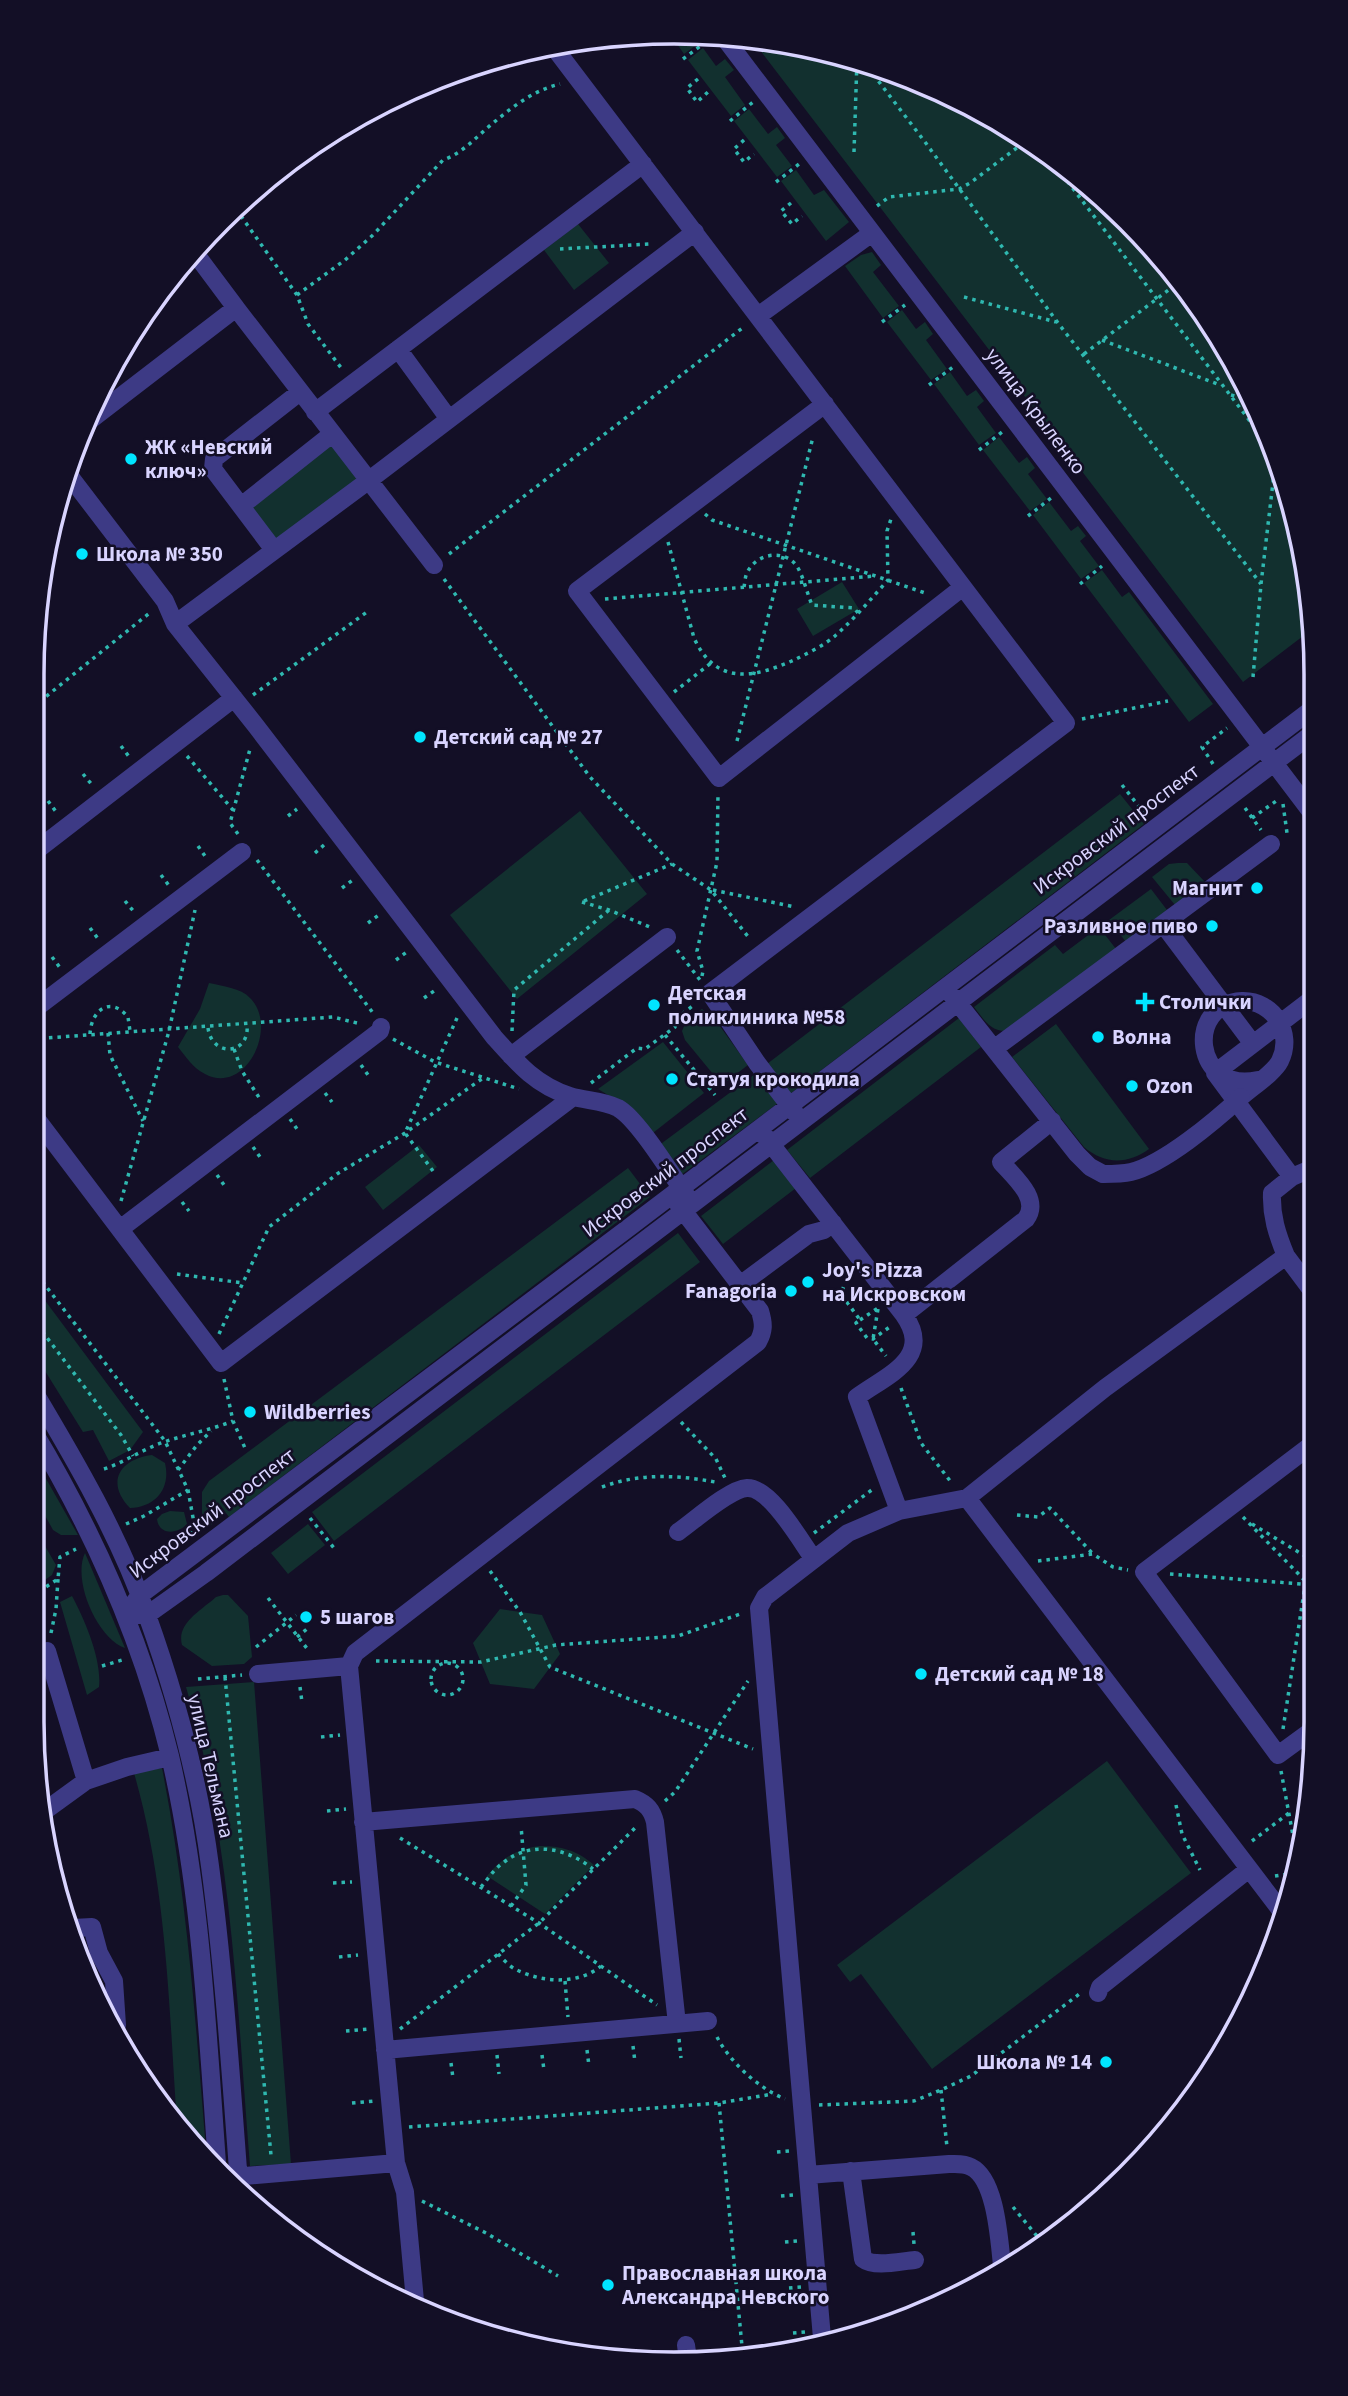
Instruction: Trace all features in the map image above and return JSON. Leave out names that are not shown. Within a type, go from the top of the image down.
[{"type":"street","name":"улица Крыленко","points":[[731,47],[1304,802]]},
{"type":"street","points":[[560,54],[758,316],[818,409],[963,587],[1066,723],[710,993],[802,1121]]},
{"type":"street","points":[[315,412],[643,164]]},
{"type":"street","points":[[175,624],[695,232]]},
{"type":"street","points":[[758,316],[872,233]]},
{"type":"street","points":[[199,259],[434,565]]},
{"type":"street","points":[[102,411],[236,308]]},
{"type":"street","points":[[398,349],[449,419]]},
{"type":"street","points":[[274,550],[213,469],[214,459],[300,392]]},
{"type":"street","points":[[818,409],[577,591],[661,702],[724,774],[963,587]]},
{"type":"street","points":[[241,506],[332,434]]},
{"type":"street","points":[[74,482],[165,601],[175,624],[511,1056],[545,1087],[573,1097],[598,1100],[620,1109],[650,1143],[676,1192],[760,1311],[763,1321],[763,1332],[758,1342],[355,1653],[348,1665],[369,1822],[384,2046],[396,2163],[405,2192],[415,2296]]},
{"type":"street","points":[[44,845],[177,742],[237,702]]},
{"type":"street","name":"Искровский проспект","points":[[125,1615],[140,1595],[1304,715]]},
{"type":"street","name":"Искровский проспект","points":[[125,1615],[148,1615],[1304,740]]},
{"type":"street","points":[[995,1048],[1271,844]]},
{"type":"street","points":[[44,1001],[246,850]]},
{"type":"street","points":[[1163,924],[1253,1044]]},
{"type":"street","points":[[511,1056],[667,937]]},
{"type":"street","points":[[945,987],[1077,1154],[1090,1167],[1103,1174],[1131,1172],[1144,1167],[1199,1132],[1258,1080],[1270,1074],[1280,1060],[1285,1040],[1279,1021],[1267,1008],[1252,1002],[1226,1005],[1214,1014],[1207,1024],[1203,1040],[1205,1055],[1213,1069],[1224,1078],[1237,1082],[1258,1080]]},
{"type":"street","points":[[1292,1177],[1214,1073],[1304,1005]]},
{"type":"street","points":[[117,1226],[270,1115],[381,1029]]},
{"type":"street","points":[[44,1129],[221,1363],[573,1097]]},
{"type":"street","points":[[904,1316],[1026,1219],[1031,1212],[1032,1203],[1001,1162],[1052,1121]]},
{"type":"street","points":[[759,1128],[913,1329],[915,1344],[909,1359],[857,1397],[899,1511]]},
{"type":"street","points":[[1304,1172],[1292,1177],[1272,1193],[1271,1212],[1286,1256],[1304,1279]]},
{"type":"street","points":[[740,1285],[809,1234],[824,1230],[833,1223]]},
{"type":"street","points":[[822,2334],[759,1608],[765,1597],[848,1533],[899,1511],[967,1498],[1105,1388],[1286,1256]]},
{"type":"street","name":"улица Тельмана","points":[[44,1408],[78,1464],[140,1595],[189,1752],[210,1865],[220,1951],[237,2174]]},
{"type":"street","name":"улица Тельмана","points":[[44,1449],[93,1541],[125,1615],[170,1757],[182,1816],[194,1901],[215,2155]]},
{"type":"street","points":[[1304,1451],[1144,1572],[1279,1755],[1304,1737]]},
{"type":"street","points":[[678,1532],[733,1492],[746,1488],[759,1490],[769,1499],[813,1558]]},
{"type":"street","points":[[967,1498],[1277,1905]]},
{"type":"street","points":[[47,1651],[86,1781]]},
{"type":"street","points":[[258,1674],[348,1665]]},
{"type":"street","points":[[50,1807],[86,1781],[127,1767],[170,1757]]},
{"type":"street","points":[[369,1822],[635,1799],[645,1803],[652,1812],[657,1835],[677,2021]]},
{"type":"street","points":[[1099,1990],[1249,1869]]},
{"type":"street","points":[[78,1928],[92,1927],[99,1953],[114,1981],[116,2015]]},
{"type":"street","points":[[384,2046],[570,2034],[677,2021],[708,2021]]},
{"type":"street","points":[[237,2174],[273,2174],[396,2163]]},
{"type":"street","points":[[808,2175],[949,2164],[972,2167],[987,2186],[994,2207],[1001,2260]]},
{"type":"street","points":[[851,2171],[863,2259],[876,2263],[915,2260]]},
{"type":"path","points":[[683,59],[703,45]]},
{"type":"path","points":[[854,152],[857,71]]},
{"type":"path","points":[[875,76],[1058,323],[1261,584]]},
{"type":"path","points":[[698,79],[687,89],[697,102],[708,92]]},
{"type":"path","points":[[297,296],[345,260],[373,235],[443,160],[456,156],[493,122],[535,92],[557,84],[580,82]]},
{"type":"path","points":[[730,121],[765,92]]},
{"type":"path","points":[[744,140],[734,149],[744,162],[754,153]]},
{"type":"path","points":[[877,206],[889,197],[959,188],[970,183],[1019,147]]},
{"type":"path","points":[[776,182],[812,154]]},
{"type":"path","points":[[1068,182],[1252,423]]},
{"type":"path","points":[[791,203],[781,211],[792,224],[802,216]]},
{"type":"path","points":[[241,216],[297,296],[308,324],[353,383]]},
{"type":"path","points":[[537,244],[550,250],[639,244]]},
{"type":"path","points":[[1084,354],[1172,287]]},
{"type":"path","points":[[882,322],[919,294]]},
{"type":"path","points":[[964,297],[1058,323]]},
{"type":"path","points":[[758,316],[434,565],[590,777],[672,864],[711,890],[762,955]]},
{"type":"path","points":[[1102,340],[1222,386]]},
{"type":"path","points":[[929,385],[966,357]]},
{"type":"path","points":[[1229,394],[1240,397]]},
{"type":"path","points":[[573,1097],[637,1048],[645,1049],[675,1027],[676,1019],[710,993],[701,982],[704,971],[697,951],[717,862],[724,774],[754,674],[818,409]]},
{"type":"path","points":[[979,450],[1015,422]]},
{"type":"path","points":[[1253,677],[1274,481]]},
{"type":"path","points":[[1028,516],[1065,487]]},
{"type":"path","points":[[693,503],[712,520],[947,600]]},
{"type":"path","points":[[662,527],[673,551],[694,638],[701,652],[711,663],[726,672],[740,675],[776,668],[834,637],[888,580],[887,531]]},
{"type":"path","points":[[744,587],[747,573],[755,561],[769,555],[783,556],[797,566],[812,605],[854,608],[858,613]]},
{"type":"path","points":[[1080,584],[1116,555]]},
{"type":"path","points":[[585,601],[875,576]]},
{"type":"path","points":[[44,698],[165,601]]},
{"type":"path","points":[[237,702],[367,612]]},
{"type":"path","points":[[661,702],[711,663]]},
{"type":"path","points":[[1066,723],[1168,701]]},
{"type":"path","points":[[256,726],[230,823],[246,850],[381,1029]]},
{"type":"path","points":[[1216,769],[1202,747],[1230,726]]},
{"type":"path","points":[[177,742],[233,810]]},
{"type":"path","points":[[1122,785],[1145,814]]},
{"type":"path","points":[[1252,818],[1282,797],[1287,832]]},
{"type":"path","points":[[1240,801],[1271,844]]},
{"type":"path","points":[[582,902],[672,864]]},
{"type":"path","points":[[711,890],[817,912]]},
{"type":"path","points":[[117,1226],[169,1031],[195,910]]},
{"type":"path","points":[[513,1008],[514,990],[609,910]]},
{"type":"path","points":[[405,1133],[435,1062],[466,1000]]},
{"type":"path","points":[[90,1034],[96,1012],[110,1007],[117,1008],[128,1017],[130,1031]]},
{"type":"path","points":[[44,1038],[333,1017],[381,1029]]},
{"type":"path","points":[[208,1028],[211,1040],[216,1045],[234,1049],[245,1039],[247,1024]]},
{"type":"path","points":[[108,1033],[110,1055],[144,1122]]},
{"type":"path","points":[[664,1034],[715,1095]]},
{"type":"path","points":[[405,1046],[435,1062],[513,1087]]},
{"type":"path","points":[[234,1049],[243,1071],[270,1115]]},
{"type":"path","points":[[225,1322],[269,1227],[337,1174],[405,1133],[483,1078]]},
{"type":"path","points":[[405,1133],[433,1171]]},
{"type":"path","points":[[855,1252],[841,1294],[860,1320],[856,1323],[867,1338],[873,1339],[904,1316]]},
{"type":"path","points":[[151,1271],[243,1283]]},
{"type":"path","points":[[44,1284],[165,1441],[188,1490],[194,1522],[190,1534],[183,1540]]},
{"type":"path","points":[[878,1307],[873,1339],[902,1388],[921,1443],[958,1492],[967,1498]]},
{"type":"path","points":[[44,1334],[121,1435],[133,1456]]},
{"type":"path","points":[[221,1363],[233,1421],[245,1448]]},
{"type":"path","points":[[597,1489],[616,1482],[679,1475],[727,1484],[716,1459],[670,1410]]},
{"type":"path","points":[[104,1469],[165,1441],[212,1430],[233,1421]]},
{"type":"path","points":[[178,1470],[212,1430]]},
{"type":"path","points":[[810,1536],[887,1479]]},
{"type":"path","points":[[122,1525],[144,1516],[188,1490]]},
{"type":"path","points":[[1231,1506],[1304,1581]]},
{"type":"path","points":[[1017,1515],[1038,1517],[1049,1508],[1093,1554],[1114,1567],[1144,1572],[1304,1584]]},
{"type":"path","points":[[310,1518],[334,1548]]},
{"type":"path","points":[[1246,1521],[1304,1555]]},
{"type":"path","points":[[44,1588],[58,1579],[60,1557],[81,1547]]},
{"type":"path","points":[[1017,1564],[1093,1554]]},
{"type":"path","points":[[486,1566],[520,1612],[550,1667],[715,1732],[773,1758]]},
{"type":"path","points":[[268,1598],[307,1649],[348,1665],[481,1662],[556,1645],[678,1636],[759,1608]]},
{"type":"path","points":[[1293,1837],[1279,1755],[1304,1602]]},
{"type":"path","points":[[256,1647],[296,1615]]},
{"type":"path","points":[[298,1637],[307,1629]]},
{"type":"path","points":[[102,1666],[128,1658]]},
{"type":"path","points":[[384,2046],[539,1923],[675,1792],[762,1658]]},
{"type":"path","points":[[448,1662],[455,1664],[464,1677],[463,1685],[451,1695],[443,1695],[436,1691],[431,1676],[433,1669],[448,1662]]},
{"type":"path","points":[[198,1679],[258,1674]]},
{"type":"path","points":[[225,1677],[273,2174]]},
{"type":"path","points":[[1177,1775],[1171,1779],[1182,1834],[1200,1870]]},
{"type":"path","points":[[511,1906],[526,1885],[519,1809]]},
{"type":"path","points":[[1237,1853],[1289,1813]]},
{"type":"path","points":[[369,1822],[539,1923],[677,2021]]},
{"type":"path","points":[[481,1887],[500,1864],[523,1852],[555,1849],[571,1854],[593,1869]]},
{"type":"path","points":[[498,1954],[513,1969],[540,1978],[565,1981],[590,1975],[601,1966]]},
{"type":"path","points":[[565,1981],[570,2034]]},
{"type":"path","points":[[708,2021],[726,2055],[773,2094],[802,2106],[914,2101],[971,2077],[1087,1989],[1099,1990]]},
{"type":"path","points":[[941,2090],[949,2164]]},
{"type":"path","points":[[393,2128],[719,2103],[773,2094]]},
{"type":"path","points":[[719,2103],[742,2348]]},
{"type":"path","points":[[405,2192],[486,2233],[558,2276]]},
{"type":"path","points":[[1007,2199],[1037,2237]]},
{"type":"green space","points":[[677,44],[697,45],[684,54]]},
{"type":"green space","points":[[703,48],[716,66],[725,59],[734,70],[725,77],[745,105],[731,116],[688,60]]},
{"type":"green space","points":[[760,50],[837,65],[877,77],[953,109],[989,128],[1058,174],[1090,200],[1148,258],[1174,290],[1220,359],[1239,395],[1271,471],[1292,551],[1303,636],[1243,682]]},
{"type":"green space","points":[[749,109],[768,134],[777,127],[785,138],[776,145],[792,166],[777,177],[734,121]]},
{"type":"green space","points":[[796,170],[814,195],[824,190],[849,222],[826,241],[781,181]]},
{"type":"green space","points":[[578,224],[609,263],[574,290],[544,250]]},
{"type":"green space","points":[[872,252],[881,265],[873,272],[899,306],[883,318],[845,266],[861,255]]},
{"type":"green space","points":[[902,310],[916,329],[925,322],[933,334],[926,340],[947,369],[931,380],[887,322]]},
{"type":"green space","points":[[950,372],[967,396],[976,390],[984,401],[977,407],[996,433],[979,445],[934,384]]},
{"type":"green space","points":[[999,437],[1019,463],[1027,457],[1035,468],[1028,474],[1047,499],[1030,511],[983,450]]},
{"type":"green space","points":[[332,444],[359,481],[275,542],[251,507]]},
{"type":"green space","points":[[1049,502],[1071,531],[1078,526],[1086,536],[1080,541],[1099,566],[1081,579],[1033,515]]},
{"type":"green space","points":[[1102,570],[1122,597],[1129,592],[1213,704],[1189,722],[1084,583]]},
{"type":"green space","points":[[842,582],[859,609],[813,636],[797,609]]},
{"type":"green space","points":[[1120,794],[1144,824],[790,1094],[767,1064]]},
{"type":"green space","points":[[580,811],[647,894],[517,999],[450,915]]},
{"type":"green space","points":[[1187,863],[1205,882],[1175,905],[1152,877],[1169,864]]},
{"type":"green space","points":[[1151,889],[1167,910],[1126,942],[1109,920]]},
{"type":"green space","points":[[1099,927],[1116,949],[1007,1031],[991,1027],[974,1007],[1055,945],[1063,954]]},
{"type":"green space","points":[[209,983],[242,992],[250,998],[258,1010],[261,1025],[254,1055],[245,1067],[233,1075],[220,1078],[197,1069],[178,1047],[200,1009]]},
{"type":"green space","points":[[702,1009],[714,1018],[748,1065],[722,1085],[685,1040],[682,1031],[688,1017]]},
{"type":"green space","points":[[959,1018],[981,1047],[810,1178],[787,1150]]},
{"type":"green space","points":[[1056,1024],[1149,1149],[1124,1160],[1108,1159],[1092,1153],[1084,1147],[1012,1057]]},
{"type":"green space","points":[[663,1042],[704,1093],[649,1136],[623,1104],[598,1089]]},
{"type":"green space","points":[[755,1074],[778,1103],[681,1175],[658,1146]]},
{"type":"green space","points":[[419,1145],[437,1167],[383,1210],[365,1187]]},
{"type":"green space","points":[[774,1160],[796,1188],[723,1244],[701,1216]]},
{"type":"green space","points":[[628,1168],[650,1197],[229,1517],[226,1513],[207,1528],[202,1525],[202,1492],[209,1481]]},
{"type":"green space","points":[[678,1233],[700,1262],[334,1541],[312,1512]]},
{"type":"green space","points":[[44,1299],[143,1432],[130,1450],[109,1461],[93,1430],[83,1432],[44,1369]]},
{"type":"green space","points":[[152,1455],[165,1463],[166,1480],[163,1488],[154,1500],[130,1508],[118,1489],[120,1473],[132,1461]]},
{"type":"green space","points":[[44,1475],[78,1535],[61,1535],[53,1530],[44,1514]]},
{"type":"green space","points":[[170,1511],[184,1512],[187,1524],[169,1532],[161,1528],[157,1519]]},
{"type":"green space","points":[[308,1524],[325,1545],[288,1574],[271,1553]]},
{"type":"green space","points":[[44,1544],[56,1565],[52,1575],[44,1581]]},
{"type":"green space","points":[[85,1553],[125,1648],[105,1633],[90,1607],[82,1578]]},
{"type":"green space","points":[[228,1595],[248,1616],[252,1657],[244,1664],[212,1666],[182,1645],[181,1637],[186,1624],[216,1597]]},
{"type":"green space","points":[[72,1596],[87,1628],[98,1665],[99,1687],[87,1695],[60,1602]]},
{"type":"green space","points":[[500,1609],[542,1615],[560,1654],[534,1689],[490,1684],[473,1643]]},
{"type":"green space","points":[[254,1682],[291,2164],[250,2166],[236,1985],[223,1865],[214,1805],[186,1687]]},
{"type":"green space","points":[[1107,1761],[1191,1873],[932,2069],[861,1974],[850,1982],[837,1965]]},
{"type":"green space","points":[[162,1768],[189,1952],[204,2142],[176,2108],[169,1992],[160,1904],[154,1860],[134,1773]]},
{"type":"green space","points":[[539,1846],[568,1850],[594,1865],[545,1914],[487,1876],[510,1856]]},
{"type":"place","name":"ЖК «Невский ключ»","points":[[131,459]]},
{"type":"place","name":"Школа № 350","points":[[82,554]]},
{"type":"place","name":"Детский сад № 27","points":[[420,737]]},
{"type":"place","name":"Магнит","points":[[1257,888]]},
{"type":"place","name":"Разливное пиво","points":[[1212,926]]},
{"type":"place","name":"Столички","points":[[1145,1002]]},
{"type":"place","name":"Детская поликлиника №58","points":[[654,1005]]},
{"type":"place","name":"Волна","points":[[1098,1037]]},
{"type":"place","name":"Статуя крокодила","points":[[672,1079]]},
{"type":"place","name":"Ozon","points":[[1132,1086]]},
{"type":"place","name":"Joy's Pizza на Искровском","points":[[808,1282]]},
{"type":"place","name":"Fanagoria","points":[[791,1291]]},
{"type":"place","name":"Wildberries","points":[[250,1412]]},
{"type":"place","name":"5 шагов","points":[[306,1617]]},
{"type":"place","name":"Детский сад № 18","points":[[921,1674]]},
{"type":"place","name":"Школа № 14","points":[[1106,2062]]},
{"type":"place","name":"Православная школа Александра Невского","points":[[608,2285]]}]
